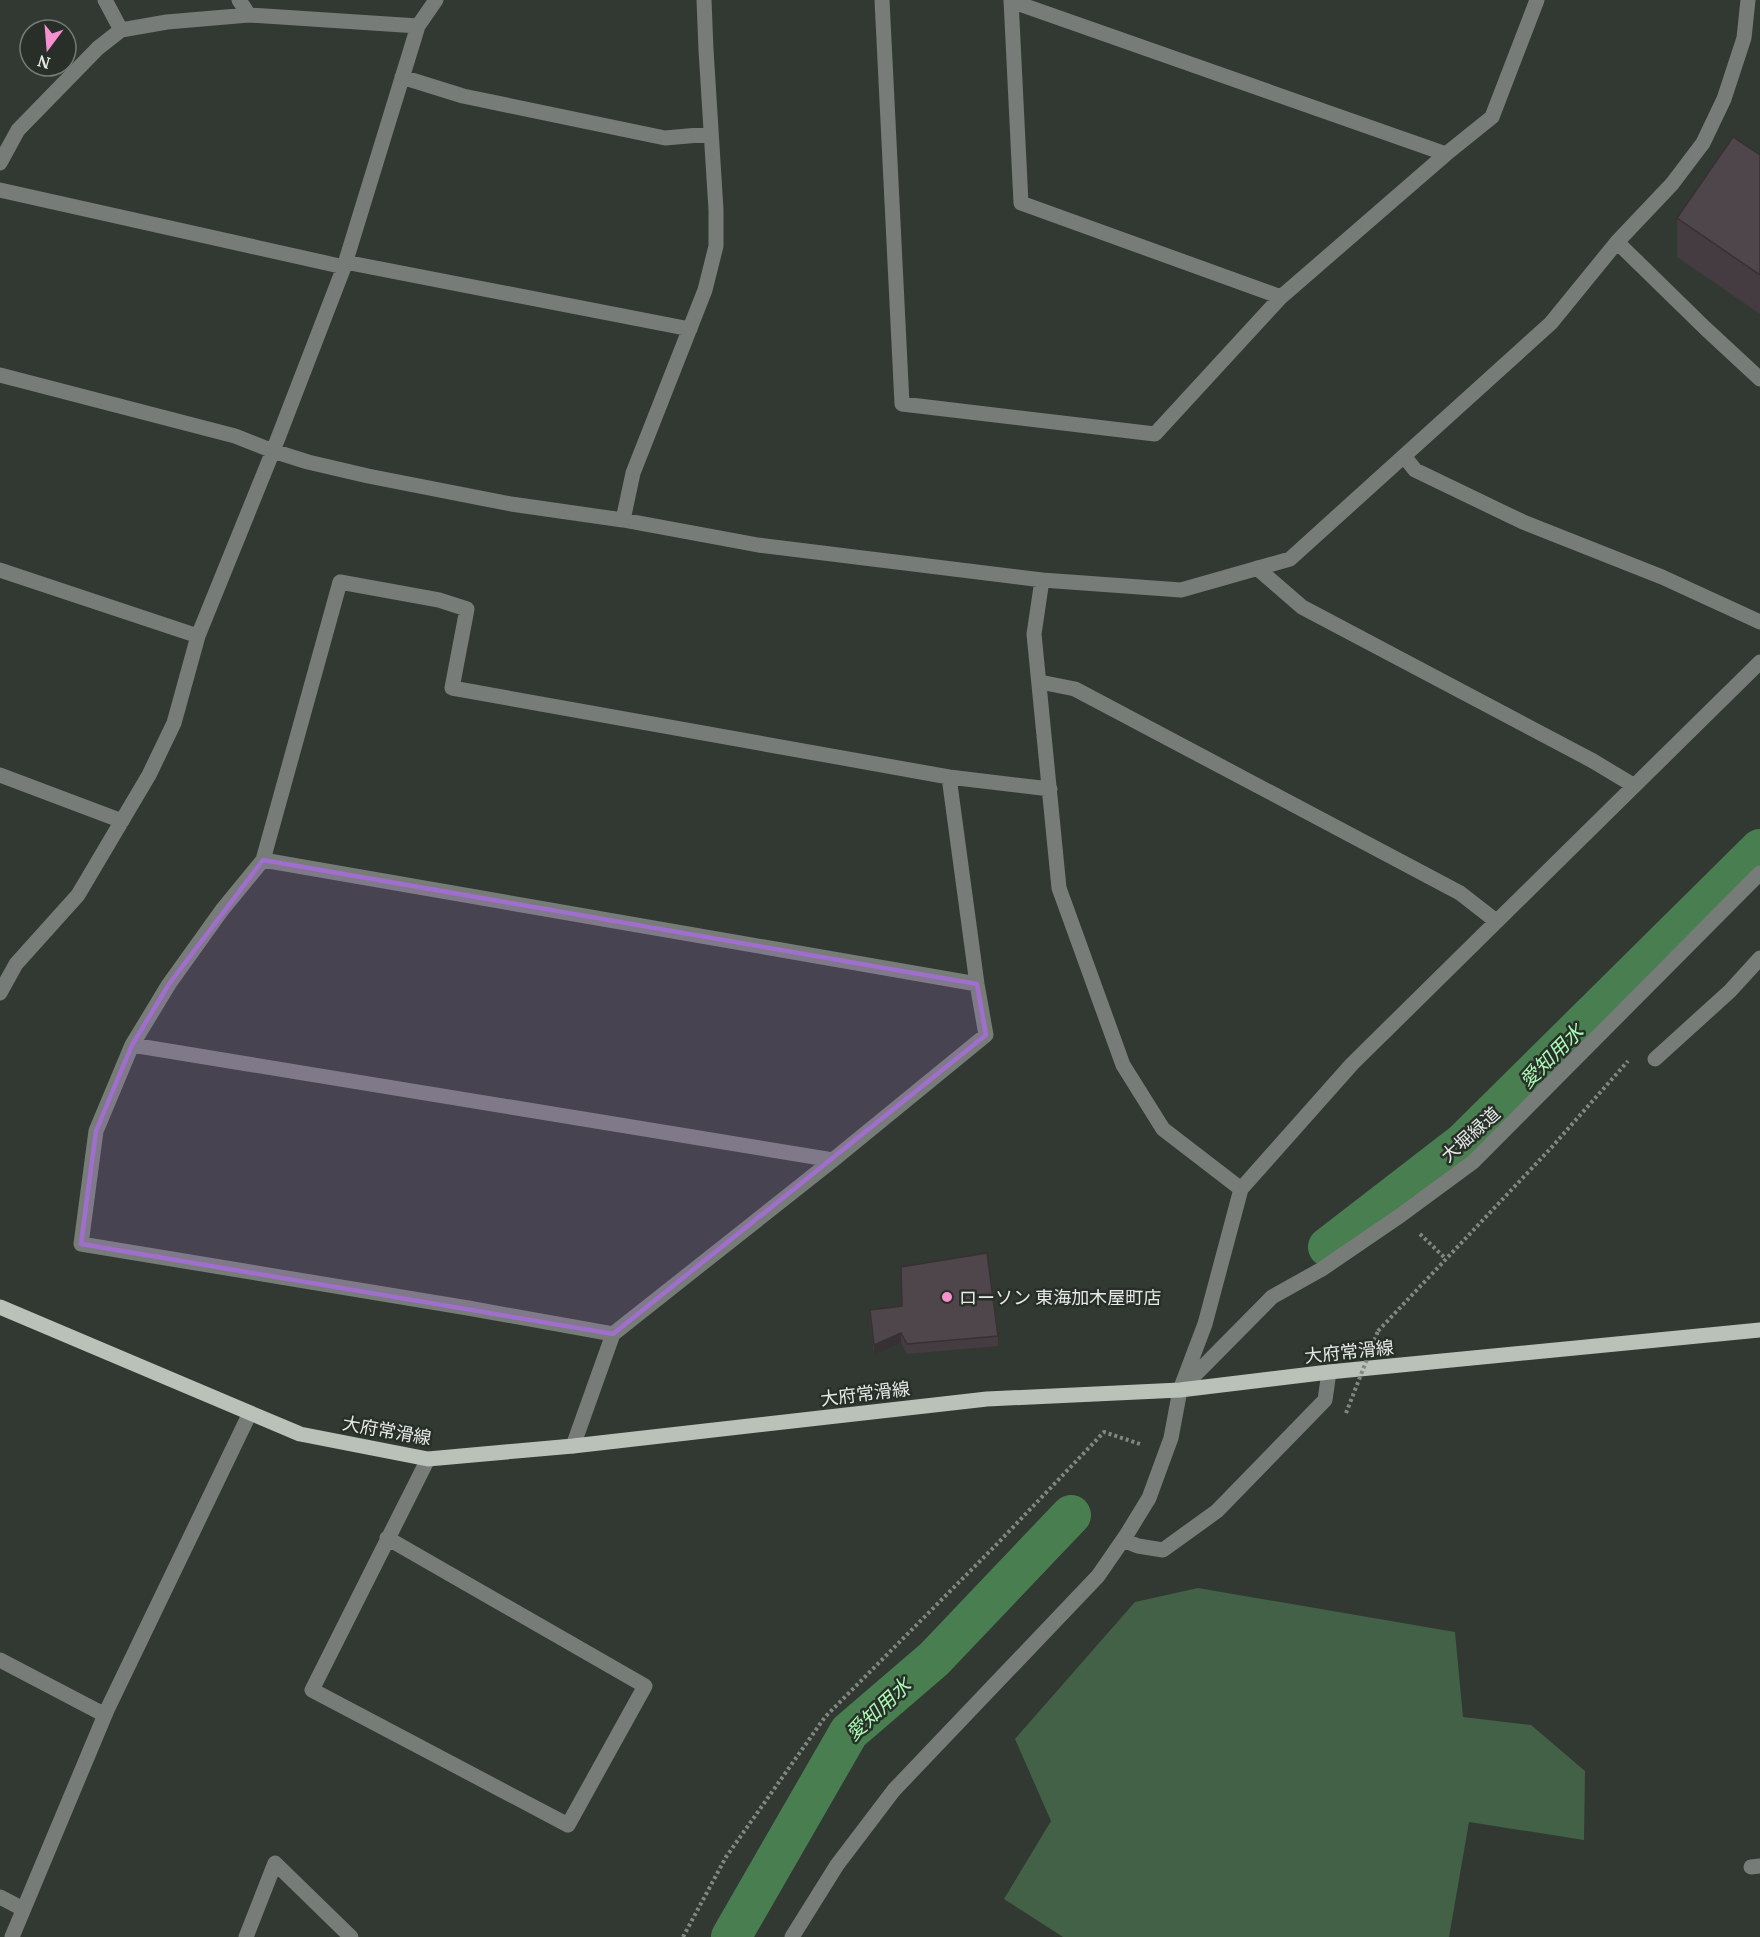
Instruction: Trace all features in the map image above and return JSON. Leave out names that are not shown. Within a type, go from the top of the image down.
[{"type":"main road","name":"大府常滑線","points":[[0,1307],[300,1434],[428,1459],[573,1446],[987,1399],[1180,1390],[1329,1372],[1760,1330]]},
{"type":"street","points":[[105,0],[121,30]]},
{"type":"street","points":[[239,0],[249,15]]},
{"type":"street","points":[[0,993],[16,964],[78,895],[150,775],[174,723],[198,636],[273,451],[344,264],[418,26],[436,0]]},
{"type":"street","points":[[623,520],[633,473],[705,290],[716,246],[704,0]]},
{"type":"street","points":[[882,0],[902,404],[1155,434],[1281,297],[1492,117],[1537,0]]},
{"type":"street","points":[[0,375],[235,436],[308,462],[511,504],[623,520],[759,545],[1042,580],[1180,590],[1290,559],[1551,323],[1617,242],[1672,184],[1703,142],[1724,99],[1744,38],[1748,0]]},
{"type":"street","points":[[1281,297],[1021,203],[1011,1],[1446,154]]},
{"type":"street","points":[[0,163],[18,130],[98,48],[121,30],[167,22],[249,15],[418,26]]},
{"type":"street","points":[[402,77],[463,96],[665,138],[711,134]]},
{"type":"street","points":[[0,190],[344,264],[690,329]]},
{"type":"street","points":[[1617,242],[1760,378]]},
{"type":"street","points":[[1404,456],[1415,470],[1523,522],[1662,577],[1760,622]]},
{"type":"street","points":[[1257,568],[1302,607],[1593,761],[1633,785]]},
{"type":"street","points":[[0,570],[198,636]]},
{"type":"street","points":[[1042,580],[1034,634],[1059,888],[1123,1065],[1163,1129],[1241,1189]]},
{"type":"street","points":[[613,1334],[81,1244],[96,1131],[132,1045],[169,984],[222,910],[263,860],[340,582],[439,600],[467,609],[452,688],[949,777],[1050,789]]},
{"type":"street","points":[[792,1937],[837,1865],[894,1790],[1098,1576],[1149,1498],[1171,1438],[1180,1390],[1205,1324],[1241,1189],[1352,1064],[1760,662]]},
{"type":"street","points":[[1040,682],[1075,688],[1460,893],[1496,921]]},
{"type":"street","points":[[0,775],[122,821]]},
{"type":"street","points":[[573,1446],[613,1334],[833,1160],[986,1035],[949,777]]},
{"type":"street","points":[[263,860],[977,984]]},
{"type":"street","name":"大堀緑道","points":[[1180,1390],[1272,1297],[1322,1269],[1473,1162],[1760,873]]},
{"type":"street","points":[[1655,1059],[1730,991],[1760,958]]},
{"type":"street","points":[[132,1045],[833,1160]]},
{"type":"street","points":[[1123,1540],[1138,1546],[1164,1550],[1217,1511],[1325,1401],[1329,1372]]},
{"type":"street","points":[[12,1937],[105,1715],[250,1413]]},
{"type":"street","points":[[387,1538],[645,1686],[568,1825],[312,1690],[387,1538],[428,1459]]},
{"type":"street","points":[[0,1660],[105,1715]]},
{"type":"street","points":[[246,1937],[275,1863],[351,1937]]},
{"type":"street","points":[[0,1897],[24,1909]]},
{"type":"path","points":[[1346,1413],[1378,1331],[1551,1148],[1634,1054]]},
{"type":"path","points":[[683,1937],[726,1857],[825,1717],[996,1545],[1104,1432],[1166,1452]]},
{"type":"highlighted area","points":[[263,860],[977,984],[986,1035],[613,1334],[81,1244],[96,1131],[132,1045],[169,984]]},
{"type":"green space","points":[[1198,1588],[1455,1632],[1463,1717],[1531,1725],[1585,1771],[1584,1840],[1469,1822],[1449,1937],[1063,1937],[1004,1899],[1051,1821],[1015,1739],[1135,1602]]},
{"type":"building","points":[[1733,137],[1760,155],[1760,275],[1677,218]]},
{"type":"building","name":"ローソン 東海加木屋町店","points":[[987,1253],[998,1336],[907,1344],[901,1333],[874,1345],[870,1310],[902,1306],[901,1267]]},
{"type":"waterway","name":"愛知用水","points":[[1328,1247],[1464,1142],[1760,849]]},
{"type":"waterway","name":"愛知用水","points":[[731,1937],[849,1732],[934,1659],[1071,1515]]},
{"type":"place","name":"ローソン 東海加木屋町店","points":[[947,1297]]}]
